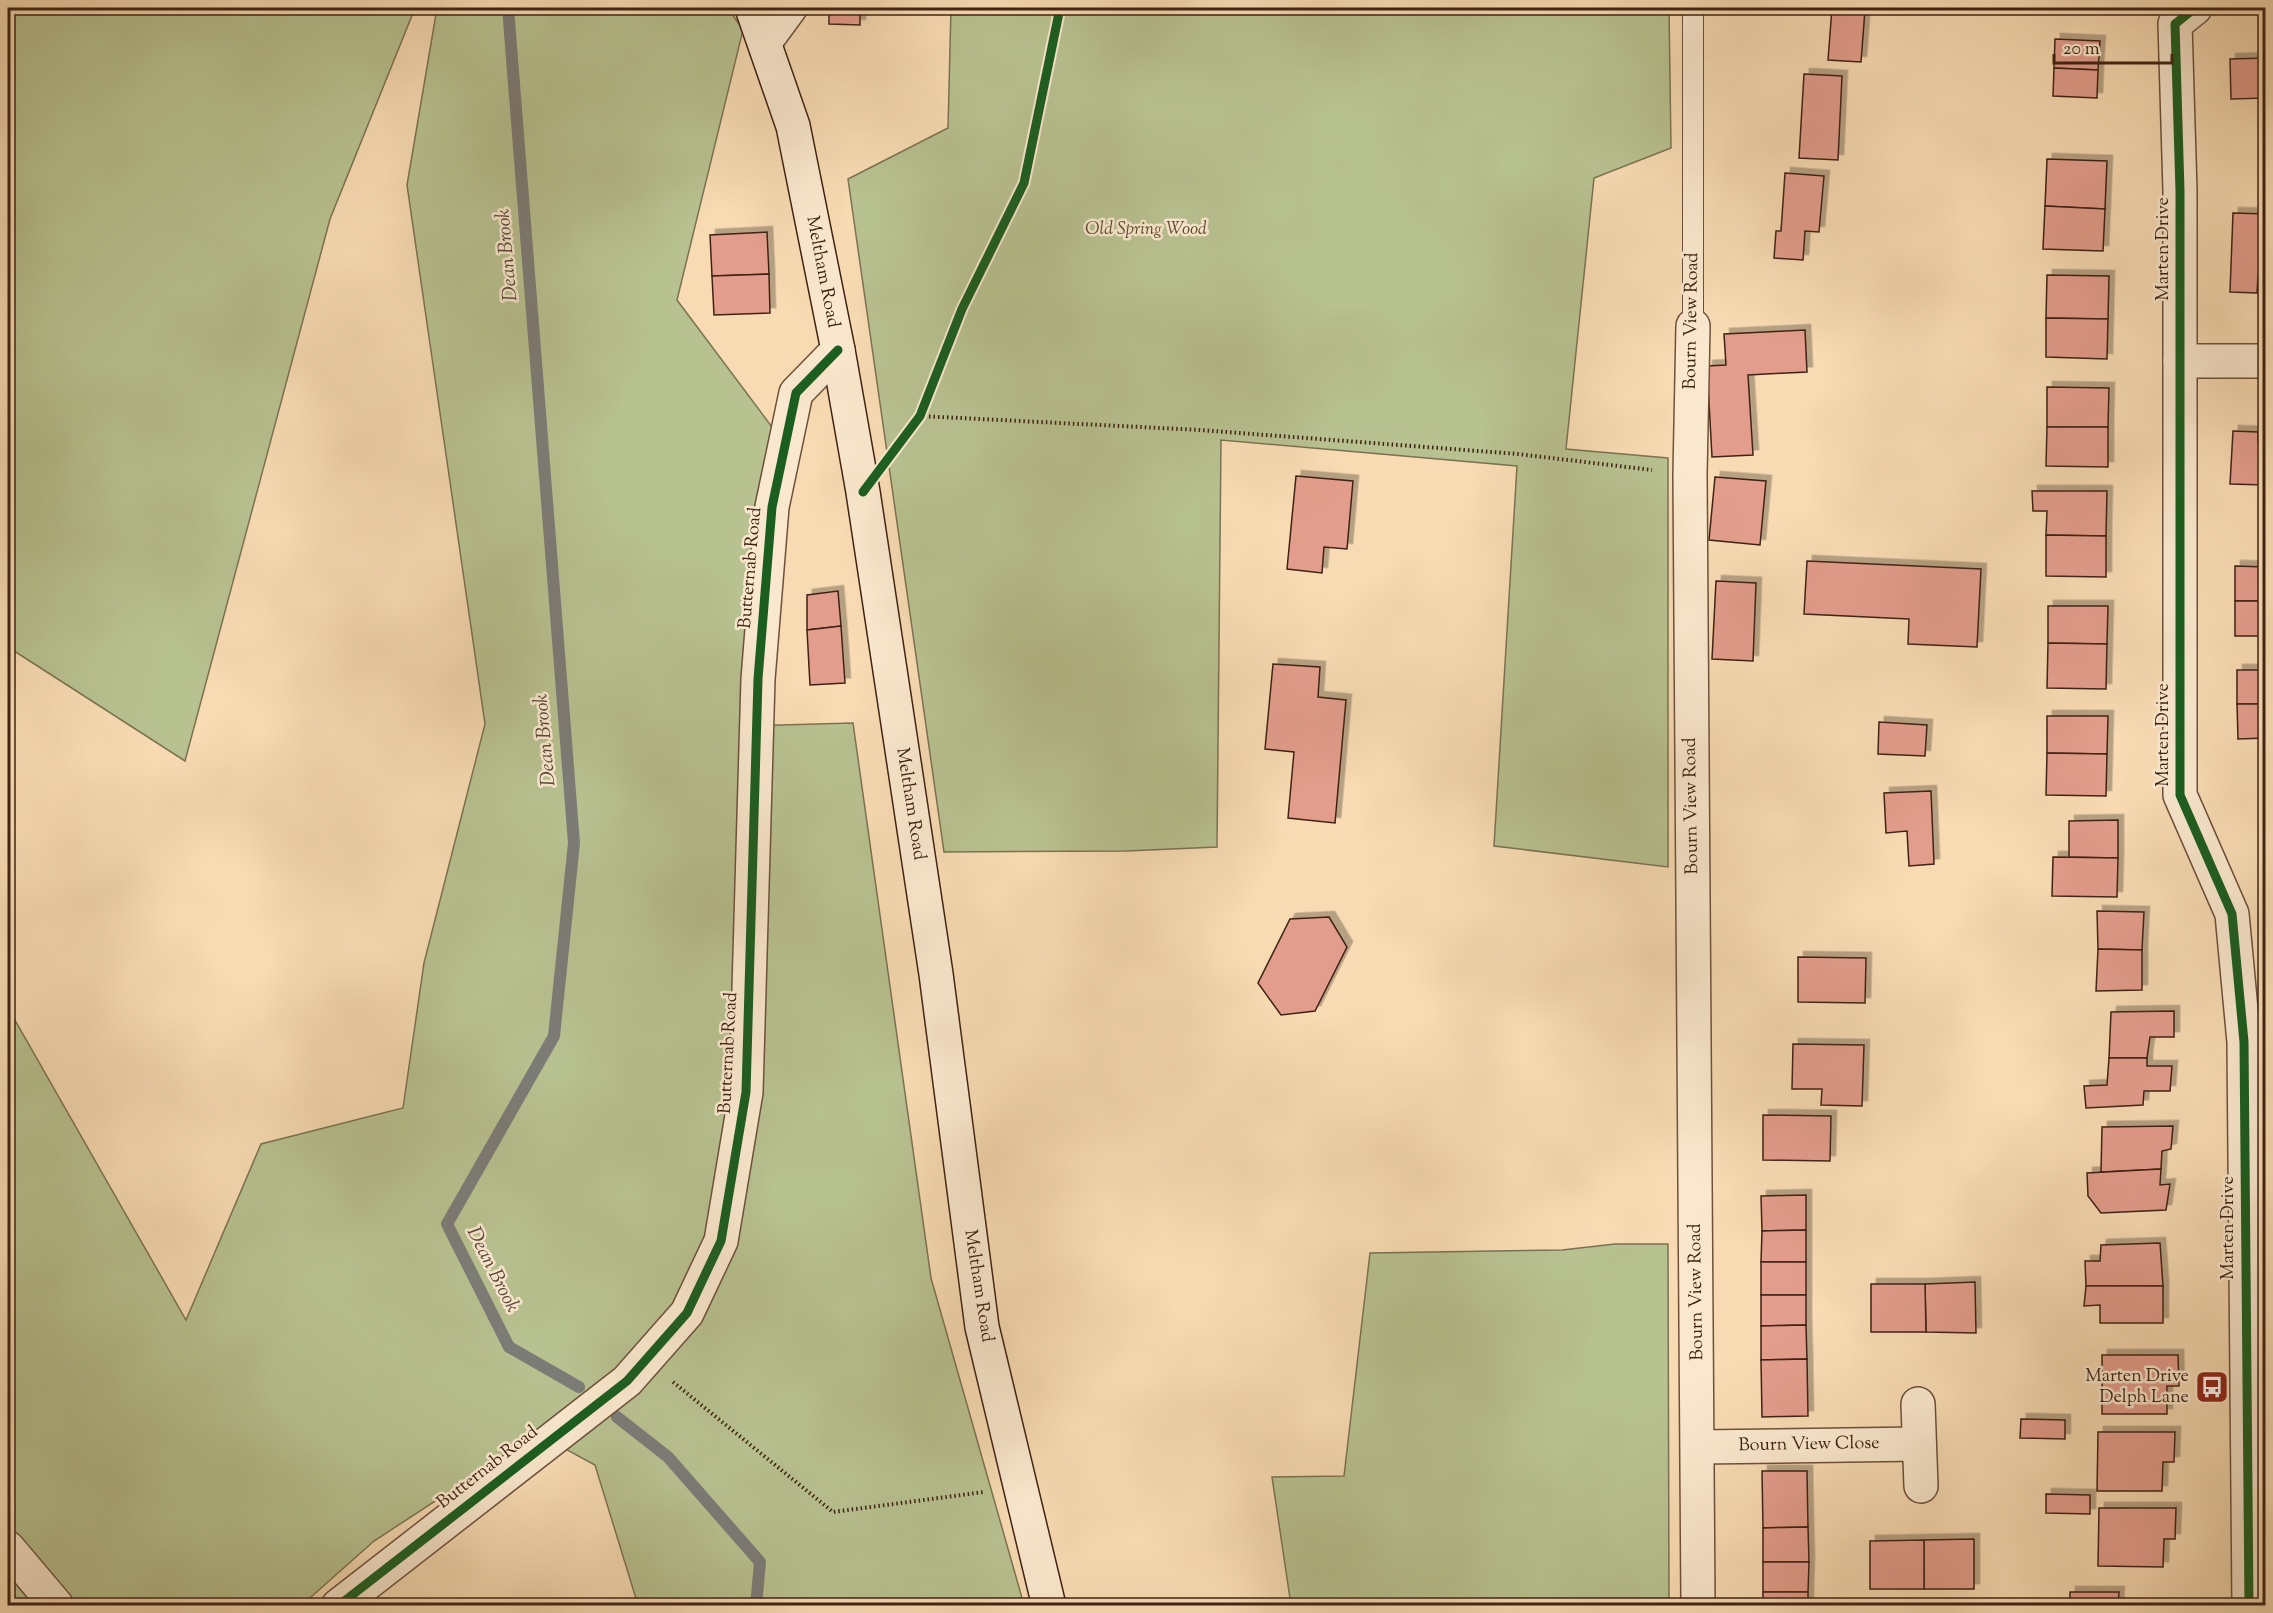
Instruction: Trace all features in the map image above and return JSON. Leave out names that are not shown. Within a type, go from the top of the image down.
[{"type":"street","name":"Meltham Road","points":[[752,8],[793,126],[838,350],[863,492],[932,950],[982,1327],[1049,1605]]},
{"type":"street","points":[[765,42],[790,8]]},
{"type":"street","name":"Marten Drive","points":[[2195,8],[2175,24],[2180,191],[2180,795],[2232,914],[2244,1042],[2249,1605]]},
{"type":"street","name":"Bourn View Road","points":[[1693,326],[1690,475],[1698,1605]]},
{"type":"street","name":"Butternab Road","points":[[338,1605],[627,1381],[687,1313],[721,1240],[746,1092],[758,679],[772,507],[796,393],[838,350]]},
{"type":"street","points":[[2180,362],[2265,361]]},
{"type":"street","points":[[1918,1404],[1921,1486]]},
{"type":"street","name":"Bourn View Close","points":[[1698,1447],[1919,1444]]},
{"type":"street","points":[[8,1548],[57,1605]]},
{"type":"lane","name":"Bourn View Road","points":[[1693,8],[1693,326]]},
{"type":"path","points":[[920,416],[1200,430],[1518,454],[1690,475]]},
{"type":"path","points":[[646,1360],[833,1512],[1020,1487]]},
{"type":"green space","points":[[8,8],[415,8],[330,219],[185,761],[8,647]]},
{"type":"green space","points":[[437,8],[728,8],[743,30],[677,300],[772,427],[741,726],[853,723],[931,1278],[1024,1605],[638,1605],[595,1465],[538,1434],[374,1541],[302,1605],[8,1605],[8,1008],[186,1320],[261,1144],[403,1108],[424,963],[485,724],[407,185]]},
{"type":"green space","name":"Old Spring Wood","points":[[951,8],[1669,8],[1671,148],[1594,178],[1566,449],[1668,458],[1668,867],[1494,846],[1517,466],[1221,440],[1217,847],[1126,851],[944,852],[848,179],[948,128]]},
{"type":"green space","points":[[1615,1244],[1668,1244],[1669,1605],[1291,1605],[1272,1477],[1344,1476],[1370,1253],[1562,1250]]},
{"type":"building","points":[[829,8],[860,8],[860,25],[829,24]]},
{"type":"building","points":[[1832,8],[1865,10],[1861,62],[1828,60]]},
{"type":"building","points":[[2055,39],[2100,41],[2098,70],[2054,68]]},
{"type":"building","points":[[2266,58],[2266,98],[2231,99],[2230,59]]},
{"type":"building","points":[[2054,68],[2098,70],[2097,98],[2053,96]]},
{"type":"building","points":[[1804,74],[1842,76],[1838,160],[1799,158]]},
{"type":"building","points":[[2047,159],[2107,161],[2105,209],[2045,206]]},
{"type":"building","points":[[1785,173],[1824,176],[1819,232],[1805,231],[1803,260],[1774,258],[1776,231],[1781,231]]},
{"type":"building","points":[[2045,206],[2105,209],[2103,251],[2043,249]]},
{"type":"building","points":[[2233,213],[2266,214],[2266,276],[2258,276],[2257,293],[2230,292]]},
{"type":"building","points":[[767,232],[769,274],[712,276],[710,235]]},
{"type":"building","points":[[769,274],[770,313],[714,315],[712,276]]},
{"type":"building","points":[[2047,275],[2109,276],[2108,319],[2046,318]]},
{"type":"building","points":[[2046,318],[2108,319],[2107,359],[2046,357]]},
{"type":"building","points":[[1805,330],[1807,372],[1748,375],[1753,455],[1712,457],[1707,366],[1726,365],[1724,334]]},
{"type":"building","points":[[2047,387],[2109,388],[2108,427],[2047,427]]},
{"type":"building","points":[[2047,427],[2108,427],[2108,467],[2046,466]]},
{"type":"building","points":[[2233,431],[2258,432],[2258,442],[2266,443],[2266,485],[2230,484]]},
{"type":"building","points":[[1296,476],[1353,481],[1347,549],[1324,547],[1322,573],[1287,569]]},
{"type":"building","points":[[1715,477],[1766,481],[1760,545],[1709,540]]},
{"type":"building","points":[[2032,491],[2107,491],[2106,536],[2046,535],[2047,511],[2033,511]]},
{"type":"building","points":[[2046,535],[2106,536],[2106,577],[2046,576]]},
{"type":"building","points":[[1807,561],[1981,569],[1977,647],[1908,644],[1909,619],[1804,614]]},
{"type":"building","points":[[2235,566],[2266,567],[2266,601],[2235,601]]},
{"type":"building","points":[[1716,581],[1756,583],[1753,661],[1712,659]]},
{"type":"building","points":[[838,591],[841,626],[807,630],[807,595]]},
{"type":"building","points":[[2235,601],[2266,601],[2266,636],[2235,636]]},
{"type":"building","points":[[2048,606],[2108,606],[2107,644],[2048,643]]},
{"type":"building","points":[[841,626],[845,683],[810,685],[807,630]]},
{"type":"building","points":[[2048,643],[2107,644],[2106,689],[2047,688]]},
{"type":"building","points":[[1273,664],[1320,667],[1318,697],[1346,700],[1335,823],[1288,818],[1294,752],[1265,749]]},
{"type":"building","points":[[2237,670],[2266,670],[2266,704],[2237,704]]},
{"type":"building","points":[[2237,704],[2266,704],[2266,738],[2238,739]]},
{"type":"building","points":[[2047,716],[2108,716],[2107,754],[2047,753]]},
{"type":"building","points":[[1879,722],[1927,725],[1925,756],[1878,754]]},
{"type":"building","points":[[2047,753],[2107,754],[2106,796],[2046,795]]},
{"type":"building","points":[[1931,791],[1934,864],[1909,866],[1907,831],[1886,833],[1884,793]]},
{"type":"building","points":[[2118,820],[2118,858],[2069,857],[2069,821]]},
{"type":"building","points":[[2053,857],[2118,858],[2117,897],[2052,896]]},
{"type":"building","points":[[2097,911],[2144,912],[2142,950],[2098,949]]},
{"type":"building","points":[[1329,917],[1347,947],[1315,1011],[1281,1015],[1258,983],[1290,919]]},
{"type":"building","points":[[2098,949],[2142,950],[2142,990],[2096,991]]},
{"type":"building","points":[[1798,957],[1866,958],[1865,1003],[1798,1002]]},
{"type":"building","points":[[2174,1011],[2174,1037],[2150,1037],[2147,1058],[2109,1058],[2111,1012]]},
{"type":"building","points":[[1793,1044],[1864,1045],[1862,1106],[1821,1105],[1822,1089],[1792,1089]]},
{"type":"building","points":[[2109,1058],[2147,1058],[2147,1066],[2172,1066],[2170,1091],[2144,1091],[2143,1105],[2086,1108],[2084,1086],[2107,1085]]},
{"type":"building","points":[[1763,1115],[1831,1116],[1830,1161],[1763,1160]]},
{"type":"building","points":[[2173,1126],[2171,1149],[2162,1151],[2161,1169],[2101,1172],[2102,1127]]},
{"type":"building","points":[[2161,1169],[2160,1185],[2170,1184],[2166,1210],[2101,1213],[2088,1196],[2087,1173]]},
{"type":"building","points":[[1806,1195],[1806,1230],[1762,1231],[1761,1196]]},
{"type":"building","points":[[1806,1230],[1806,1262],[1761,1262],[1762,1231]]},
{"type":"building","points":[[2160,1243],[2163,1286],[2086,1286],[2085,1261],[2100,1261],[2101,1245]]},
{"type":"building","points":[[1761,1262],[1806,1262],[1806,1295],[1761,1295]]},
{"type":"building","points":[[1975,1282],[1976,1333],[1926,1332],[1925,1284]]},
{"type":"building","points":[[1871,1284],[1925,1284],[1926,1332],[1871,1332]]},
{"type":"building","points":[[2086,1286],[2163,1286],[2163,1323],[2100,1323],[2100,1305],[2084,1306]]},
{"type":"building","points":[[1761,1295],[1806,1295],[1806,1325],[1761,1326]]},
{"type":"building","points":[[1806,1325],[1807,1359],[1761,1360],[1761,1326]]},
{"type":"building","points":[[2102,1355],[2178,1355],[2179,1386],[2167,1386],[2167,1414],[2102,1414]]},
{"type":"building","points":[[1807,1359],[1808,1416],[1762,1417],[1761,1360]]},
{"type":"building","points":[[2021,1419],[2065,1420],[2065,1439],[2020,1438]]},
{"type":"building","points":[[2098,1432],[2175,1432],[2174,1462],[2163,1462],[2162,1491],[2097,1491]]},
{"type":"building","points":[[1762,1471],[1807,1471],[1808,1527],[1763,1528]]},
{"type":"building","points":[[2046,1494],[2090,1495],[2090,1514],[2046,1513]]},
{"type":"building","points":[[2099,1508],[2176,1508],[2175,1539],[2164,1539],[2163,1567],[2098,1566]]},
{"type":"building","points":[[1808,1527],[1809,1562],[1763,1562],[1763,1528]]},
{"type":"building","points":[[1974,1539],[1974,1589],[1924,1589],[1924,1540]]},
{"type":"building","points":[[1924,1540],[1924,1589],[1870,1589],[1870,1541]]},
{"type":"building","points":[[1763,1562],[1809,1562],[1808,1592],[1763,1592]]},
{"type":"building","points":[[1763,1592],[1808,1592],[1808,1606],[1763,1606]]},
{"type":"building","points":[[2070,1592],[2119,1592],[2118,1606],[2070,1606]]},
{"type":"waterway","name":"Dean Brook","points":[[508,8],[574,843],[554,1036],[447,1224],[509,1347],[579,1387]]},
{"type":"waterway","name":"Dean Brook","points":[[617,1417],[668,1457],[760,1562],[756,1606]]},
{"type":"cycle path","points":[[863,492],[920,416],[962,309],[1024,183],[1060,8]]},
{"type":"cycle path","points":[[2195,8],[2175,24],[2180,191],[2180,795],[2232,914],[2244,1042],[2249,1606]]},
{"type":"cycle path","points":[[338,1606],[627,1381],[687,1313],[721,1241],[746,1092],[758,679],[772,507],[796,393],[838,350]]},
{"type":"place","name":"Marten Drive Delph Lane","points":[[2212,1387]]}]
